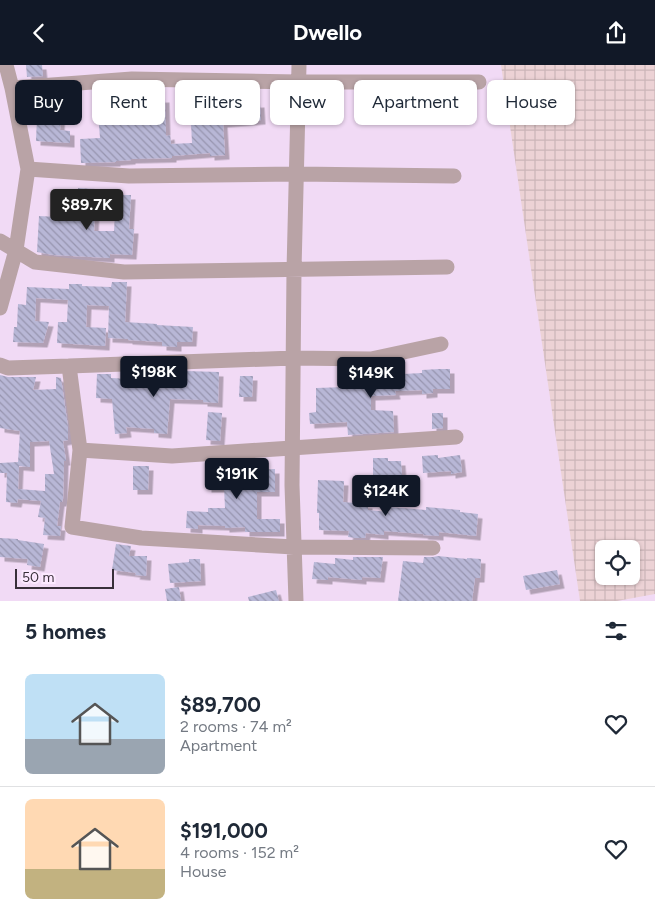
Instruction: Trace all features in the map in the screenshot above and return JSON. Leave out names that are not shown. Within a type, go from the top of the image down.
[{"type":"street","points":[[0,308],[16,250],[28,169],[6,65]]},
{"type":"street","points":[[299,65],[299,80]]},
{"type":"street","points":[[12,88],[132,79],[270,81]]},
{"type":"street","points":[[344,82],[478,83]]},
{"type":"street","points":[[296,601],[293,449],[294,270],[298,125]]},
{"type":"street","points":[[28,169],[129,176],[297,174],[454,176]]},
{"type":"street","points":[[0,241],[35,262],[124,272],[447,267]]},
{"type":"street","points":[[0,365],[8,368],[294,358],[371,359],[441,344]]},
{"type":"street","points":[[69,366],[80,450],[72,527],[141,538],[294,547],[433,548]]},
{"type":"street","points":[[80,450],[172,456],[456,437]]},
{"type":"shaded area","points":[[501,65],[655,65],[655,594],[617,601],[580,601],[510,125],[575,125],[575,80],[503,80]]},
{"type":"building","points":[[26,65],[42,65],[43,76],[27,77]]},
{"type":"building","points":[[165,98],[166,136],[170,135],[171,144],[192,143],[191,125],[223,125],[225,155],[210,156],[210,153],[172,156],[172,158],[81,163],[80,139],[100,138],[99,125],[165,125]]},
{"type":"building","points":[[37,125],[60,125],[60,130],[70,131],[70,143],[36,141]]},
{"type":"building","points":[[78,188],[96,189],[94,231],[114,231],[116,195],[131,195],[129,229],[134,229],[132,255],[110,254],[110,258],[54,255],[37,252],[39,216],[77,218]]},
{"type":"building","points":[[112,282],[127,282],[125,322],[193,327],[192,342],[177,342],[177,347],[162,346],[162,342],[108,338],[109,306],[87,305],[86,327],[106,328],[105,346],[57,343],[58,322],[67,322],[68,300],[36,298],[35,321],[49,322],[43,343],[13,342],[14,327],[17,327],[18,304],[26,305],[27,287],[69,289],[69,284],[82,284],[82,286],[111,287]]},
{"type":"building","points":[[450,369],[450,389],[433,389],[433,393],[422,394],[422,390],[395,391],[396,395],[371,396],[371,410],[393,411],[394,432],[348,435],[347,422],[310,424],[309,413],[316,412],[316,388],[346,387],[348,371],[374,371],[374,377],[422,373],[422,370]]},
{"type":"building","points":[[186,371],[219,372],[218,403],[203,402],[203,400],[170,399],[167,434],[154,433],[154,429],[126,427],[127,433],[115,434],[112,399],[96,398],[97,374],[111,374],[111,378],[148,380],[148,375],[163,375],[163,379],[185,379]]},
{"type":"building","points":[[0,375],[8,377],[36,377],[33,390],[56,389],[56,377],[61,378],[68,440],[63,441],[66,461],[64,461],[63,499],[60,502],[57,526],[61,526],[60,536],[43,535],[45,518],[38,517],[41,501],[18,499],[17,503],[6,502],[7,473],[0,473],[0,463],[18,462],[20,431],[0,428]],"holes":[[[49,441],[54,474],[45,474],[45,491],[18,489],[19,466],[30,467],[30,442]]]},
{"type":"building","points":[[240,376],[253,376],[252,397],[239,397]]},
{"type":"building","points":[[208,412],[222,413],[220,441],[206,440]]},
{"type":"building","points":[[432,413],[443,413],[443,428],[432,429]]},
{"type":"building","points":[[438,455],[438,458],[460,455],[462,472],[451,474],[451,471],[423,473],[422,456]]},
{"type":"building","points":[[373,458],[388,458],[388,461],[401,461],[402,476],[388,477],[388,482],[373,482]]},
{"type":"building","points":[[208,463],[220,463],[220,470],[244,470],[244,467],[256,467],[256,470],[275,469],[275,492],[257,492],[257,519],[280,519],[280,532],[245,532],[245,527],[225,528],[225,526],[198,525],[198,529],[186,528],[187,511],[208,512],[208,508],[225,508],[224,488],[207,488]]},
{"type":"building","points":[[133,466],[149,466],[148,490],[133,490]]},
{"type":"building","points":[[318,480],[344,481],[343,502],[368,504],[368,510],[389,512],[389,507],[426,510],[426,507],[460,510],[460,512],[478,514],[476,536],[439,532],[439,536],[384,531],[384,535],[366,533],[365,538],[355,538],[348,537],[349,531],[319,530],[319,513],[317,513]]},
{"type":"building","points":[[0,538],[44,544],[40,567],[27,565],[28,559],[0,557]]},
{"type":"building","points":[[116,544],[131,546],[129,556],[147,556],[146,576],[112,570]]},
{"type":"building","points":[[353,557],[383,557],[380,578],[362,577],[362,580],[328,577],[328,580],[312,579],[314,562],[335,564],[335,558],[353,560]]},
{"type":"building","points":[[424,557],[481,559],[480,578],[475,578],[472,601],[398,601],[403,561],[423,563]]},
{"type":"building","points":[[189,559],[200,559],[201,581],[170,583],[168,564],[189,562]]},
{"type":"building","points":[[557,570],[560,584],[526,590],[523,576]]},
{"type":"building","points":[[179,587],[181,601],[167,601],[165,589]]},
{"type":"building","points":[[276,590],[279,601],[249,601],[248,597]]}]
